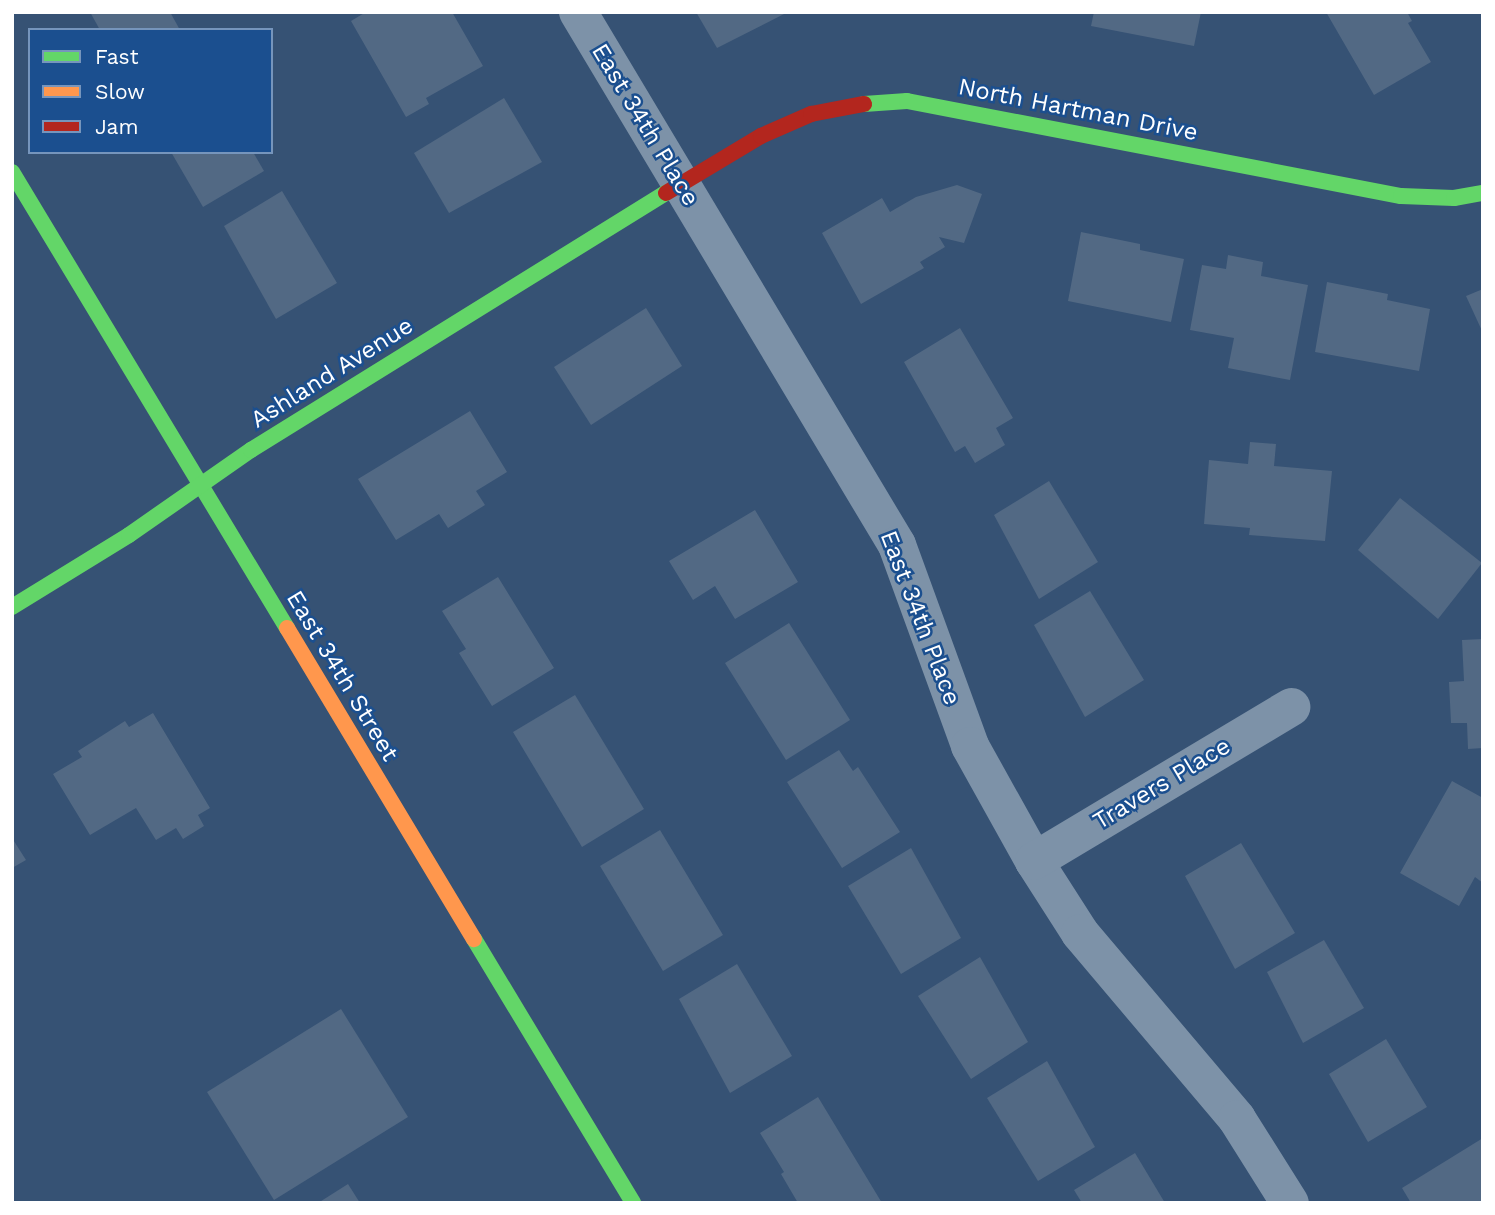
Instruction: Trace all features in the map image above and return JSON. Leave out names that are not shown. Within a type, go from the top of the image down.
[{"type":"street","name":"East 34th Place","points":[[578,12],[897,545],[970,747],[1034,861],[1080,933],[1237,1119],[1290,1203]]},
{"type":"street","name":"North Hartman Drive","points":[[681,184],[791,121],[835,107],[907,102],[1401,197],[1454,198],[1483,193]]},
{"type":"street","name":"East 34th Street","points":[[12,172],[633,1203]]},
{"type":"street","name":"Ashland Avenue","points":[[12,607],[681,184]]},
{"type":"street","name":"Travers Place","points":[[1034,861],[1291,707]]},
{"type":"building","points":[[90,12],[170,12],[179,28],[99,28]]},
{"type":"building","points":[[366,12],[452,12],[483,66],[426,98],[429,104],[406,117],[351,21]]},
{"type":"building","points":[[696,12],[788,12],[717,48]]},
{"type":"building","points":[[1094,12],[1201,12],[1194,46],[1091,26]]},
{"type":"building","points":[[1326,12],[1407,12],[1412,21],[1408,23],[1431,62],[1374,95]]},
{"type":"building","points":[[504,98],[542,162],[449,213],[414,153]]},
{"type":"building","points":[[172,154],[254,154],[264,171],[203,207]]},
{"type":"building","points":[[957,185],[982,194],[964,243],[939,237],[945,247],[920,262],[924,268],[861,304],[822,233],[882,198],[890,212],[916,197]]},
{"type":"building","points":[[282,191],[337,283],[276,319],[224,226]]},
{"type":"building","points":[[1081,232],[1140,244],[1140,250],[1184,259],[1171,322],[1068,301]]},
{"type":"building","points":[[1228,255],[1263,262],[1261,276],[1308,285],[1290,380],[1228,368],[1234,338],[1190,330],[1202,265],[1226,269]]},
{"type":"building","points":[[1327,282],[1388,294],[1387,300],[1430,309],[1419,371],[1315,352]]},
{"type":"building","points":[[1483,289],[1483,333],[1466,296]]},
{"type":"building","points":[[646,308],[682,366],[591,425],[554,367]]},
{"type":"building","points":[[960,328],[1013,418],[996,428],[1005,445],[975,463],[965,446],[955,452],[904,362]]},
{"type":"building","points":[[470,411],[507,472],[476,491],[485,505],[448,528],[439,514],[396,540],[358,479]]},
{"type":"building","points":[[1250,442],[1276,444],[1274,466],[1332,471],[1325,541],[1249,535],[1250,528],[1204,524],[1209,460],[1248,464]]},
{"type":"building","points":[[1049,481],[1098,562],[1039,599],[994,515]]},
{"type":"building","points":[[1400,498],[1482,563],[1438,619],[1358,550]]},
{"type":"building","points":[[755,510],[798,582],[735,619],[715,586],[693,600],[669,561]]},
{"type":"building","points":[[498,577],[554,668],[492,706],[459,653],[466,649],[442,611]]},
{"type":"building","points":[[1090,591],[1144,680],[1085,717],[1034,625]]},
{"type":"building","points":[[789,623],[850,720],[786,760],[725,663]]},
{"type":"building","points":[[1483,639],[1483,748],[1468,749],[1467,723],[1451,723],[1449,682],[1464,681],[1462,640]]},
{"type":"building","points":[[575,695],[644,809],[582,847],[513,732]]},
{"type":"building","points":[[153,713],[210,808],[198,815],[204,826],[183,839],[176,828],[156,840],[136,808],[90,835],[53,774],[82,757],[78,751],[125,721],[129,727]]},
{"type":"building","points":[[839,750],[853,771],[858,767],[900,832],[842,868],[787,782]]},
{"type":"building","points":[[1452,781],[1483,798],[1483,883],[1475,877],[1459,906],[1400,873]]},
{"type":"building","points":[[660,830],[723,935],[663,971],[600,866]]},
{"type":"building","points":[[12,838],[26,860],[12,868]]},
{"type":"building","points":[[1241,843],[1295,933],[1235,969],[1185,876]]},
{"type":"building","points":[[911,848],[961,938],[901,974],[848,886]]},
{"type":"building","points":[[1324,940],[1364,1008],[1303,1043],[1267,972]]},
{"type":"building","points":[[980,957],[1028,1042],[971,1079],[918,996]]},
{"type":"building","points":[[737,964],[792,1056],[730,1093],[679,999]]},
{"type":"building","points":[[341,1009],[408,1117],[274,1200],[207,1092]]},
{"type":"building","points":[[1386,1039],[1427,1107],[1368,1142],[1329,1074]]},
{"type":"building","points":[[1047,1061],[1095,1147],[1038,1181],[987,1098]]},
{"type":"building","points":[[818,1097],[882,1203],[798,1203],[781,1174],[784,1172],[760,1133]]},
{"type":"building","points":[[1483,1138],[1483,1203],[1411,1203],[1402,1188]]},
{"type":"building","points":[[1135,1153],[1165,1203],[1082,1203],[1074,1190]]},
{"type":"building","points":[[348,1184],[360,1203],[318,1203]]},
{"type":"traffic: fast","points":[[864,104],[907,101],[1401,196],[1454,198],[1483,193]]},
{"type":"traffic: fast","points":[[12,172],[287,628]]},
{"type":"traffic: fast","points":[[12,607],[129,535],[251,450],[666,193]]},
{"type":"traffic: fast","points":[[474,939],[633,1203]]},
{"type":"traffic: slow","points":[[287,628],[474,939]]},
{"type":"traffic: jam","points":[[666,193],[761,136],[811,114],[864,104]]}]
